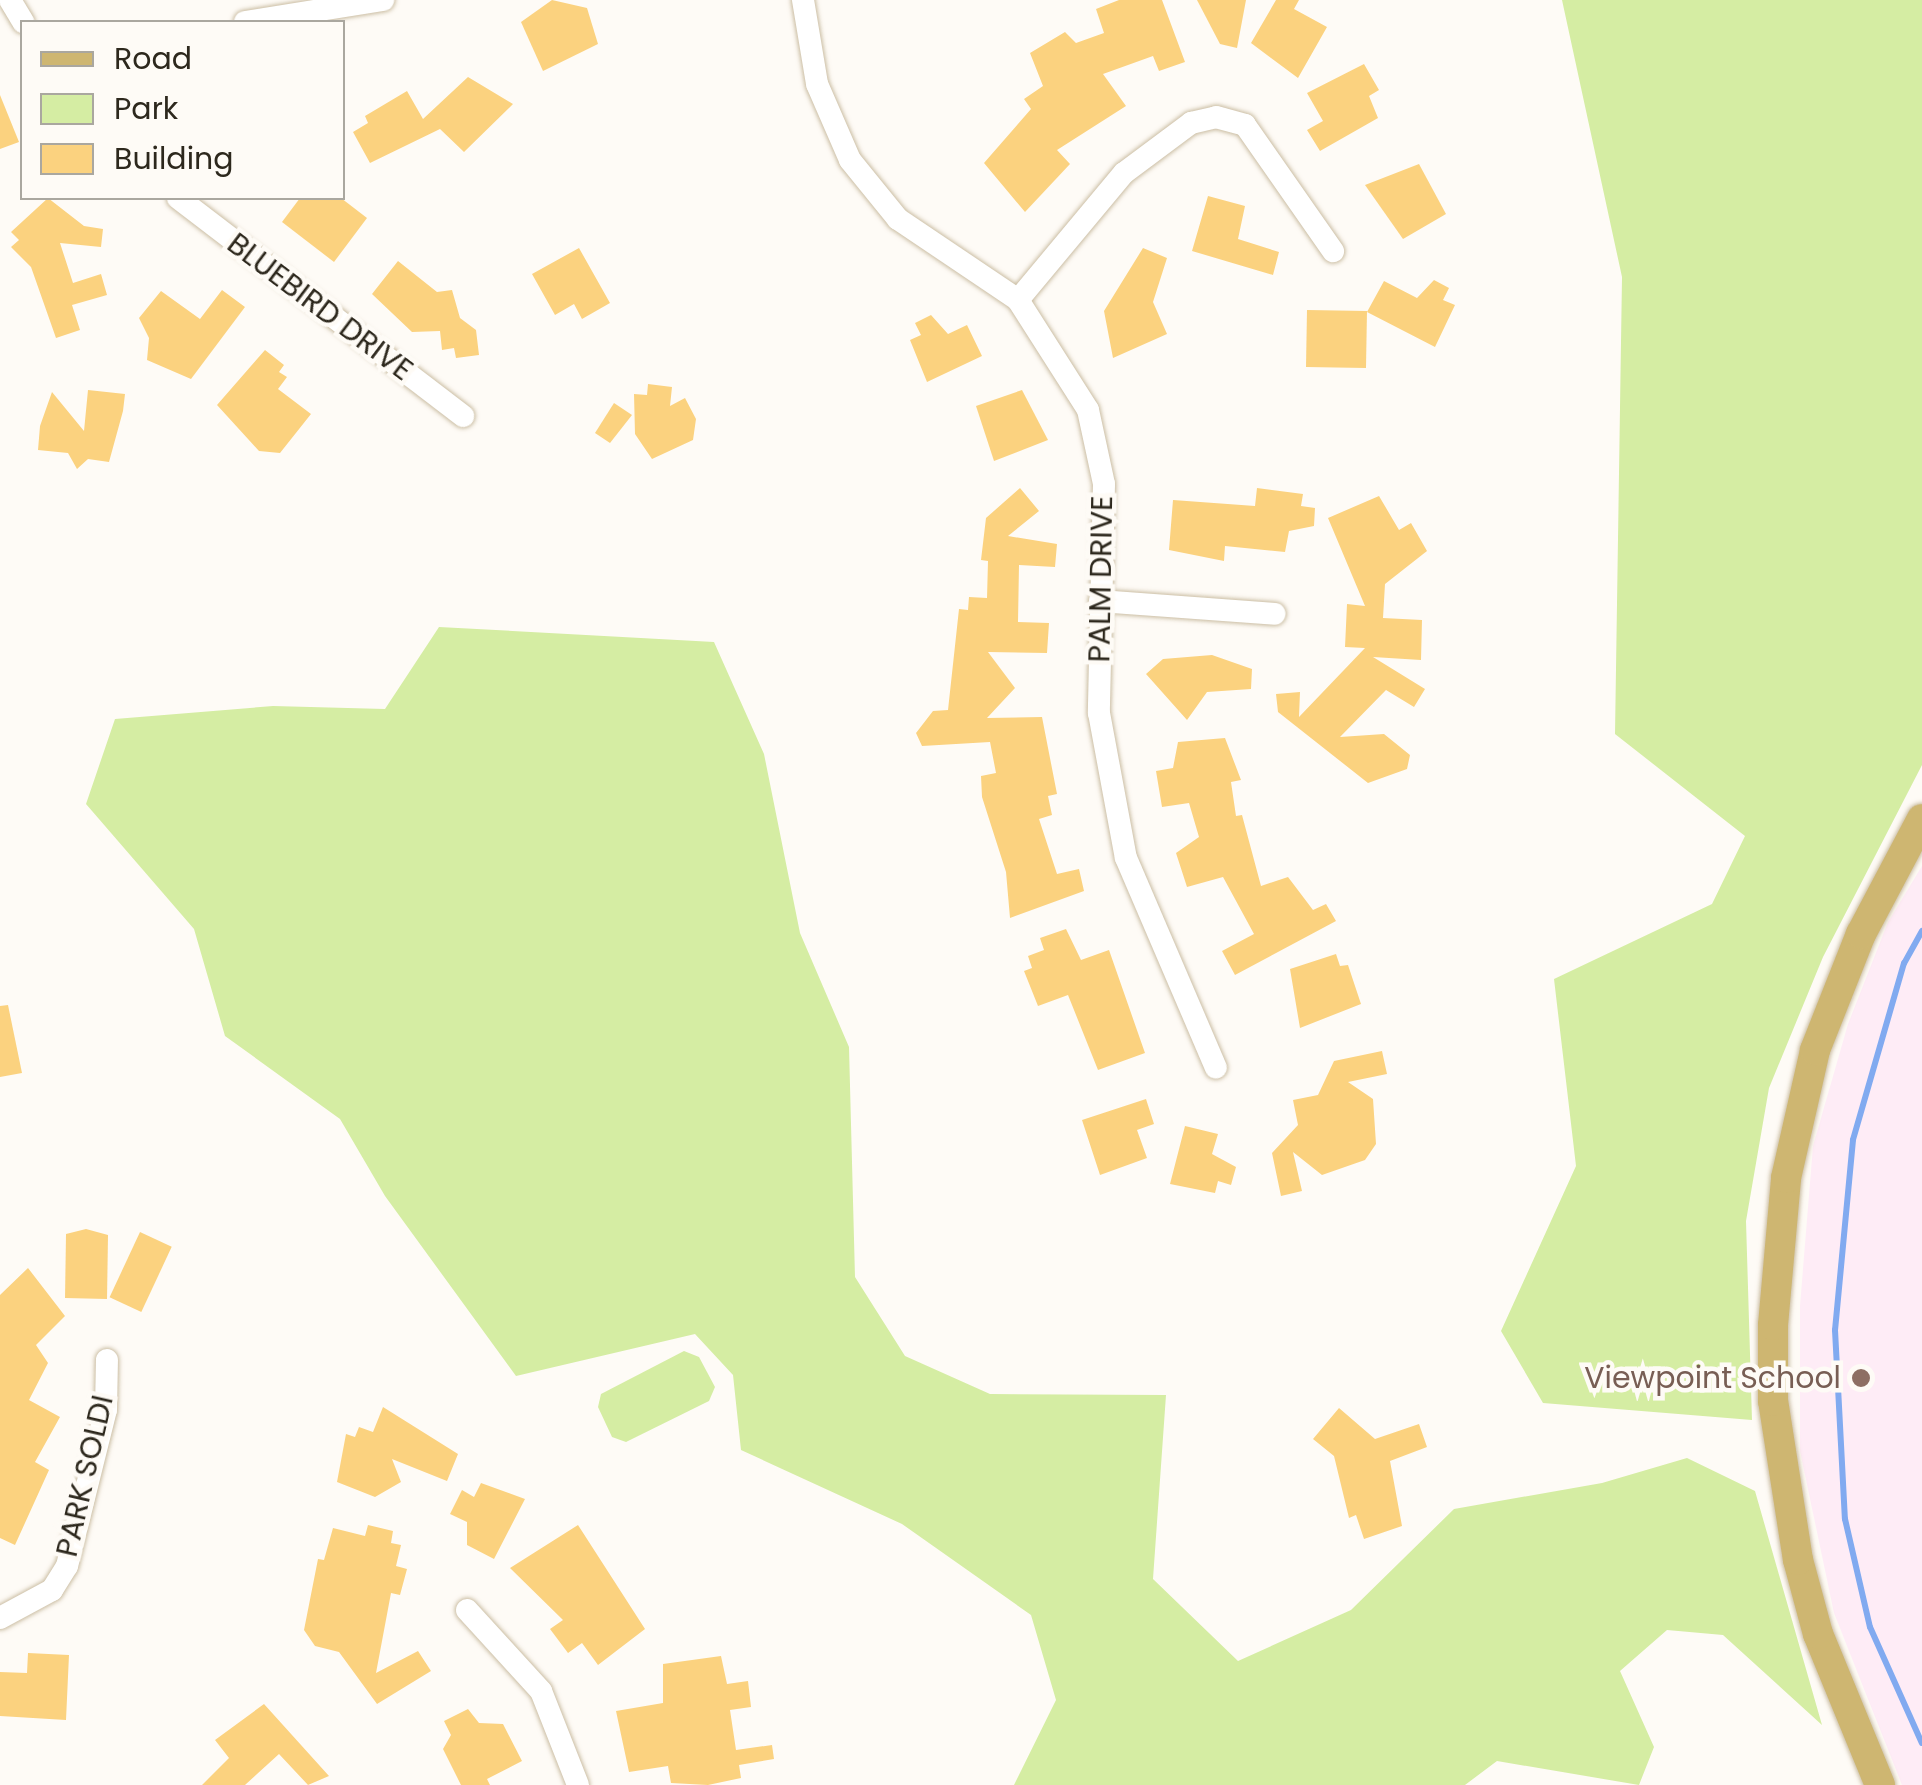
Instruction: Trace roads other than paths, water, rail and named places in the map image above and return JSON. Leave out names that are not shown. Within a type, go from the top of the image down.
[{"type":"main road","points":[[1880,1785],[1838,1688],[1798,1560],[1777,1432],[1772,1325],[1786,1178],[1816,1050],[1861,934],[1922,818]]},
{"type":"street","points":[[258,20],[383,0]]},
{"type":"street","name":"PALM DRIVE","points":[[803,0],[817,84],[850,160],[898,220],[1018,300],[1088,410],[1104,484],[1099,712],[1126,858],[1216,1068]]},
{"type":"street","points":[[1018,300],[1124,172],[1191,124],[1216,117],[1245,125],[1334,250]]},
{"type":"street","name":"BLUEBIRD DRIVE","points":[[181,200],[462,416]]},
{"type":"street","points":[[1100,601],[1275,614]]},
{"type":"street","name":"PARK SOLDI","points":[[0,1618],[52,1590],[67,1566],[106,1410],[107,1360]]},
{"type":"street","points":[[467,1610],[541,1691],[578,1785]]},
{"type":"waterway","points":[[1922,931],[1904,963],[1853,1140],[1835,1330],[1845,1519],[1870,1627],[1922,1743]]},
{"type":"place","name":"Viewpoint School","points":[[1861,1378]]}]
